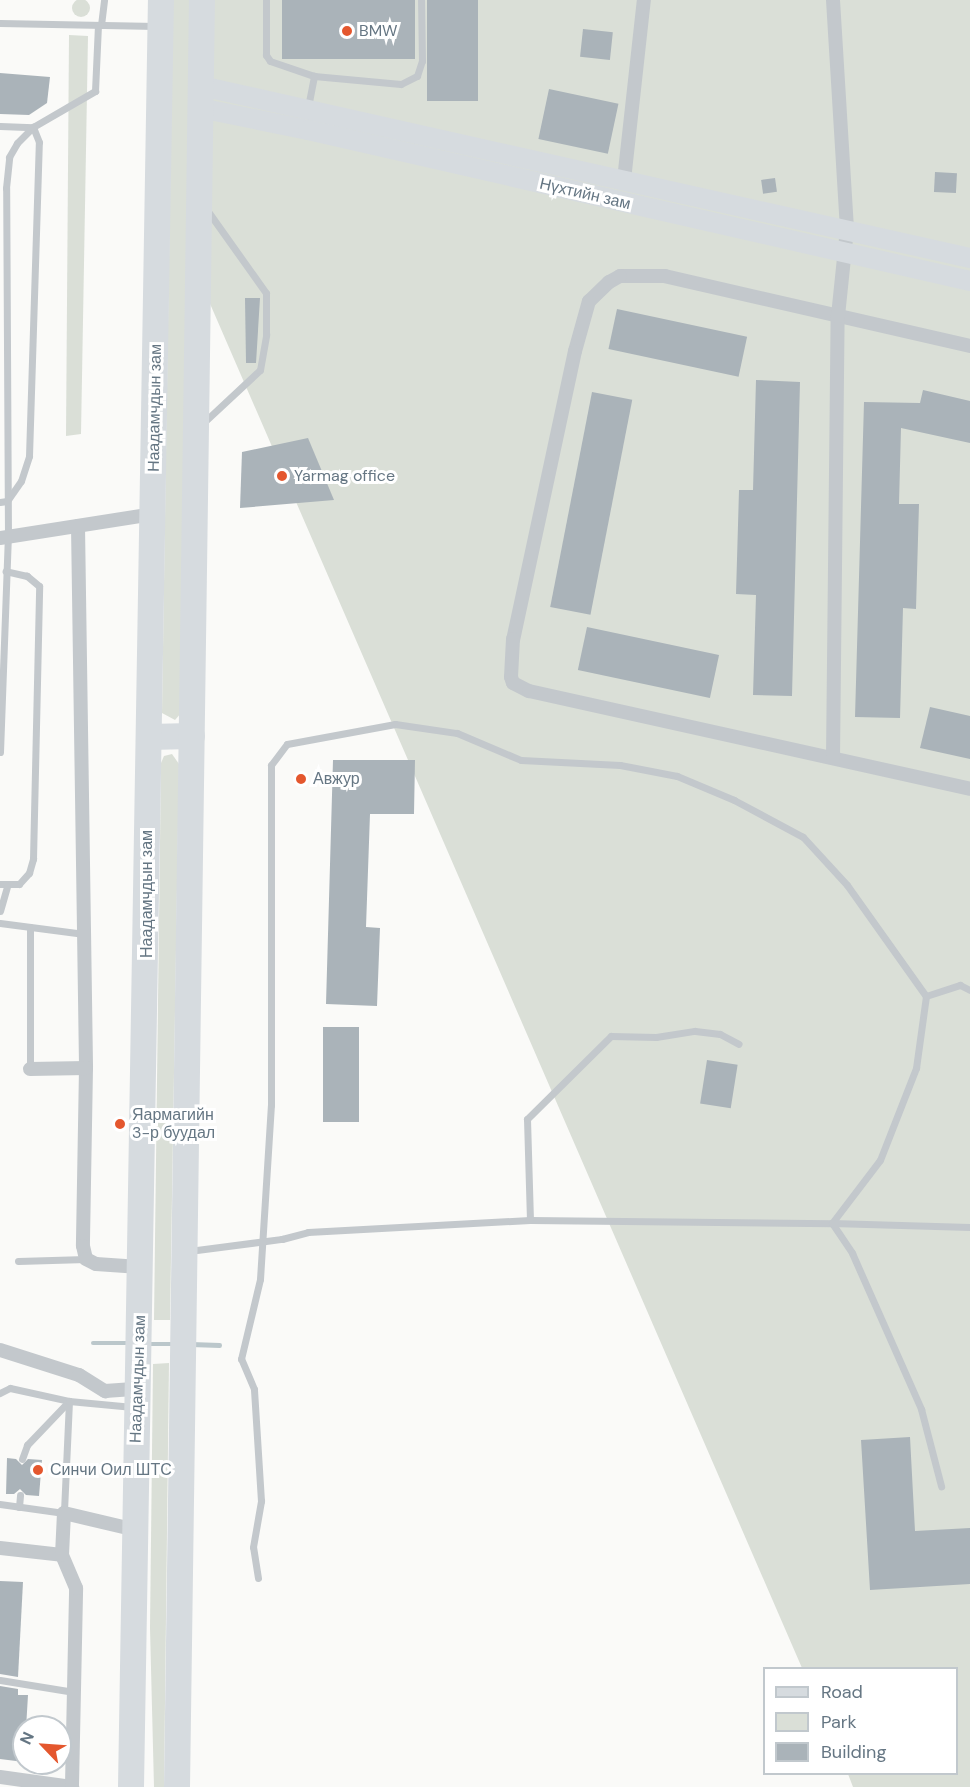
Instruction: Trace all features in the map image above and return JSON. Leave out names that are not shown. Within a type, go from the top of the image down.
[{"type":"highway","name":"Наадамчдын зам","points":[[132,1787],[161,0]]},
{"type":"highway","points":[[177,1787],[202,0]]},
{"type":"highway","points":[[149,737],[192,736]]},
{"type":"main road","name":"Нүхтийн зам","points":[[201,97],[308,107],[970,258]]},
{"type":"main road","name":"Нүхтийн зам","points":[[201,97],[970,281]]},
{"type":"street","points":[[624,180],[644,0]]},
{"type":"street","points":[[833,0],[847,229],[838,316],[833,758]]},
{"type":"street","points":[[970,346],[665,276],[620,276],[589,300],[513,639],[511,677],[513,683],[529,691],[970,789]]},
{"type":"street","points":[[4,537],[154,514]]},
{"type":"street","points":[[78,526],[86,1068],[83,1246],[86,1258],[96,1264],[140,1267]]},
{"type":"street","points":[[30,1069],[86,1068]]},
{"type":"street","points":[[0,1350],[80,1375],[105,1391],[137,1387]]},
{"type":"street","points":[[0,1777],[72,1786],[76,1588],[62,1556],[64,1513],[136,1530]]},
{"type":"street","points":[[0,1548],[62,1556]]},
{"type":"lane","points":[[0,752],[3,593],[6,571],[4,501],[6,188],[9,157],[17,142],[33,128],[95,91],[99,25],[104,0]]},
{"type":"lane","points":[[266,0],[266,55],[279,66],[314,76],[401,84],[417,76],[422,61],[420,0]]},
{"type":"lane","points":[[0,23],[161,26]]},
{"type":"lane","points":[[308,107],[314,76]]},
{"type":"lane","points":[[0,126],[33,128]]},
{"type":"lane","points":[[4,501],[21,481],[29,456],[39,142],[33,128]]},
{"type":"lane","points":[[196,430],[260,370],[266,335],[266,293],[199,200]]},
{"type":"lane","points":[[0,911],[3,886],[24,879],[33,859],[39,586],[27,576],[6,571]]},
{"type":"lane","points":[[258,1578],[253,1547],[261,1502],[254,1389],[241,1359],[260,1279],[272,1084],[271,765],[287,744],[395,724],[457,733],[521,759],[620,765],[677,776],[734,800],[804,837],[847,885],[926,996],[916,1068],[880,1160],[832,1223]]},
{"type":"lane","points":[[0,923],[84,933]]},
{"type":"lane","points":[[30,927],[30,1069]]},
{"type":"lane","points":[[926,996],[960,985],[970,990]]},
{"type":"lane","points":[[530,1220],[527,1119],[611,1036],[656,1037],[695,1031],[720,1034],[739,1044]]},
{"type":"lane","points":[[184,1251],[282,1239],[308,1232],[530,1220],[832,1223],[970,1227]]},
{"type":"lane","points":[[832,1223],[852,1253],[921,1408],[940,1486]]},
{"type":"lane","points":[[18,1261],[86,1258]]},
{"type":"lane","points":[[0,1394],[10,1388],[69,1401],[137,1387]]},
{"type":"lane","points":[[22,1459],[27,1445],[69,1401]]},
{"type":"lane","points":[[0,1504],[64,1513],[69,1401]]},
{"type":"lane","points":[[19,1507],[20,1494]]},
{"type":"lane","points":[[0,1680],[74,1692]]},
{"type":"green space","points":[[77,-1],[85,-1],[90,4],[88,15],[77,17],[72,12],[72,4]]},
{"type":"green space","points":[[173,0],[970,0],[970,1787],[853,1787],[848,1775],[958,1775],[958,1667],[802,1667],[188,253],[182,712],[175,720],[162,713]]},
{"type":"green space","points":[[69,35],[88,36],[81,434],[66,436]]},
{"type":"green space","points":[[172,754],[179,764],[170,1320],[154,1320],[161,763],[164,756]]},
{"type":"green space","points":[[169,1363],[164,1787],[154,1787],[150,1628],[153,1364]]},
{"type":"building","name":"BMW","points":[[282,0],[415,0],[415,59],[282,59]]},
{"type":"building","points":[[427,0],[478,0],[478,101],[427,101]]},
{"type":"building","points":[[583,29],[613,32],[610,60],[580,57]]},
{"type":"building","points":[[0,73],[50,77],[47,103],[29,115],[0,114]]},
{"type":"building","points":[[549,89],[618,104],[608,154],[538,139]]},
{"type":"building","points":[[935,172],[957,173],[956,193],[934,192]]},
{"type":"building","points":[[775,178],[777,192],[763,194],[761,180]]},
{"type":"building","points":[[245,298],[260,298],[256,363],[246,363]]},
{"type":"building","points":[[617,309],[747,337],[739,377],[608,349]]},
{"type":"building","points":[[756,380],[800,382],[792,696],[753,695],[756,595],[736,594],[739,490],[753,490]]},
{"type":"building","points":[[923,390],[970,401],[970,443],[901,428],[899,504],[919,504],[916,609],[903,608],[900,718],[855,717],[864,402],[920,403]]},
{"type":"building","points":[[592,392],[632,400],[590,615],[550,607]]},
{"type":"building","name":"Yarmag office","points":[[308,438],[334,500],[240,508],[242,452]]},
{"type":"building","points":[[587,627],[719,655],[710,698],[578,670]]},
{"type":"building","points":[[930,707],[970,716],[970,759],[920,748]]},
{"type":"building","points":[[333,760],[415,760],[414,814],[370,814],[366,927],[380,928],[377,1006],[326,1004]]},
{"type":"building","points":[[323,1027],[359,1027],[359,1122],[323,1122]]},
{"type":"building","points":[[707,1060],[738,1065],[731,1108],[700,1103]]},
{"type":"building","points":[[910,1437],[915,1531],[970,1528],[970,1584],[870,1590],[861,1440]]},
{"type":"building","points":[[7,1458],[16,1459],[22,1465],[28,1459],[42,1460],[39,1496],[26,1495],[20,1489],[14,1494],[6,1494]]},
{"type":"building","points":[[0,1581],[23,1582],[18,1677],[0,1674]]},
{"type":"building","points":[[0,1686],[18,1689],[18,1695],[28,1695],[27,1715],[12,1715],[12,1760],[0,1759]]},
{"type":"waterway","points":[[93,1343],[129,1343]]},
{"type":"waterway","points":[[146,1344],[174,1344]]},
{"type":"waterway","points":[[191,1344],[219,1345]]},
{"type":"place","name":"BMW","points":[[347,31]]},
{"type":"place","name":"Yarmag office","points":[[282,476]]},
{"type":"place","name":"Авжур","points":[[301,779]]},
{"type":"place","name":"Яармагийн 3-р буудал","points":[[120,1124]]},
{"type":"place","name":"Синчи Оил ШТС","points":[[38,1470]]}]
